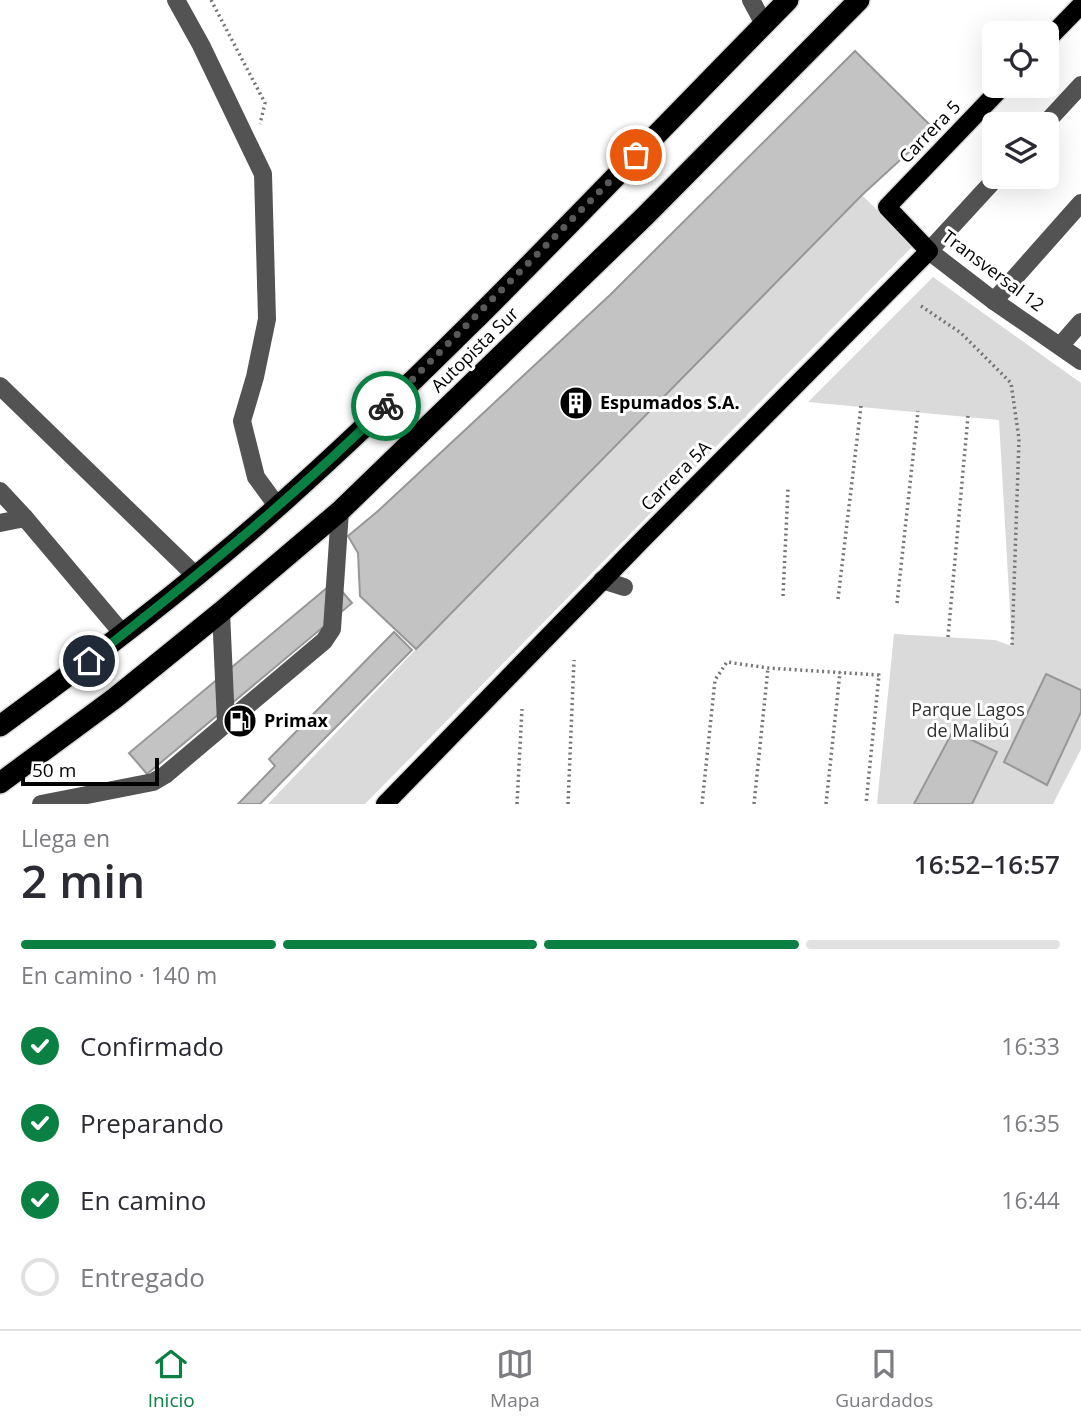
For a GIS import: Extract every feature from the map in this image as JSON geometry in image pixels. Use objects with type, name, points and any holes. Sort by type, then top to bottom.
[{"type":"highway","name":"Autopista Sur","points":[[0,726],[123,634],[278,506],[382,410],[564,230],[788,0]]},
{"type":"highway","name":"Autopista Sur","points":[[0,783],[115,698],[340,511],[654,207],[859,0]]},
{"type":"main road","points":[[1059,26],[1077,6]]},
{"type":"main road","name":"Carrera 5","points":[[887,207],[991,98]]},
{"type":"main road","name":"Transversal 12","points":[[887,207],[929,251]]},
{"type":"main road","name":"Carrera 5A","points":[[385,804],[602,580],[929,251]]},
{"type":"street","points":[[176,0],[201,45],[263,174],[267,319],[256,377],[242,421],[257,477],[278,506]]},
{"type":"street","points":[[751,0],[764,24]]},
{"type":"street","points":[[1056,112],[1081,85]]},
{"type":"street","name":"Carrera 5A","points":[[929,251],[986,189]]},
{"type":"street","points":[[994,301],[1081,203]]},
{"type":"street","name":"Transversal 12","points":[[929,251],[994,301],[1081,361]]},
{"type":"street","points":[[1060,346],[1081,322]]},
{"type":"street","points":[[0,386],[196,576]]},
{"type":"street","points":[[0,491],[123,634]]},
{"type":"street","points":[[41,804],[153,782],[324,641],[332,629],[340,511]]},
{"type":"street","points":[[0,523],[25,518]]},
{"type":"street","points":[[602,580],[624,587]]},
{"type":"street","points":[[221,612],[226,723]]},
{"type":"path","points":[[211,0],[265,103],[254,153]]},
{"type":"path","points":[[921,306],[961,333],[1011,383],[1018,439],[1012,646]]},
{"type":"path","points":[[838,599],[861,406]]},
{"type":"path","points":[[897,603],[918,411]]},
{"type":"path","points":[[948,637],[968,416]]},
{"type":"path","points":[[783,596],[788,489]]},
{"type":"path","points":[[568,804],[574,660]]},
{"type":"path","points":[[702,804],[715,680],[727,662],[768,668],[879,675],[866,804]]},
{"type":"path","points":[[754,804],[768,668]]},
{"type":"path","points":[[826,804],[839,672]]},
{"type":"path","points":[[517,804],[522,709]]},
{"type":"green space","points":[[862,195],[913,246],[365,804],[268,804],[416,649]]},
{"type":"green space","name":"Parque Lagos de Malibú","points":[[933,277],[1081,383],[1081,749],[1053,804],[877,804],[894,634],[995,640],[1012,646],[999,420],[808,402]]},
{"type":"building","name":"Espumados S.A.","points":[[855,51],[934,129],[862,195],[416,649],[360,596],[358,553],[348,536],[610,295]]},
{"type":"building","points":[[334,582],[352,603],[147,774],[129,753]]},
{"type":"building","points":[[394,632],[412,650],[260,804],[238,804],[275,766],[269,759]]},
{"type":"building","points":[[1046,674],[1081,690],[1081,712],[1047,785],[1004,762]]},
{"type":"building","points":[[953,731],[997,752],[972,804],[914,804]]},
{"type":"way so far","points":[[386,406],[636,155]]},
{"type":"place","name":"Espumados S.A.","points":[[576,403]]},
{"type":"place","name":"Primax","points":[[240,721]]},
{"type":"route","points":[[89,661],[263,520],[386,406]]}]
